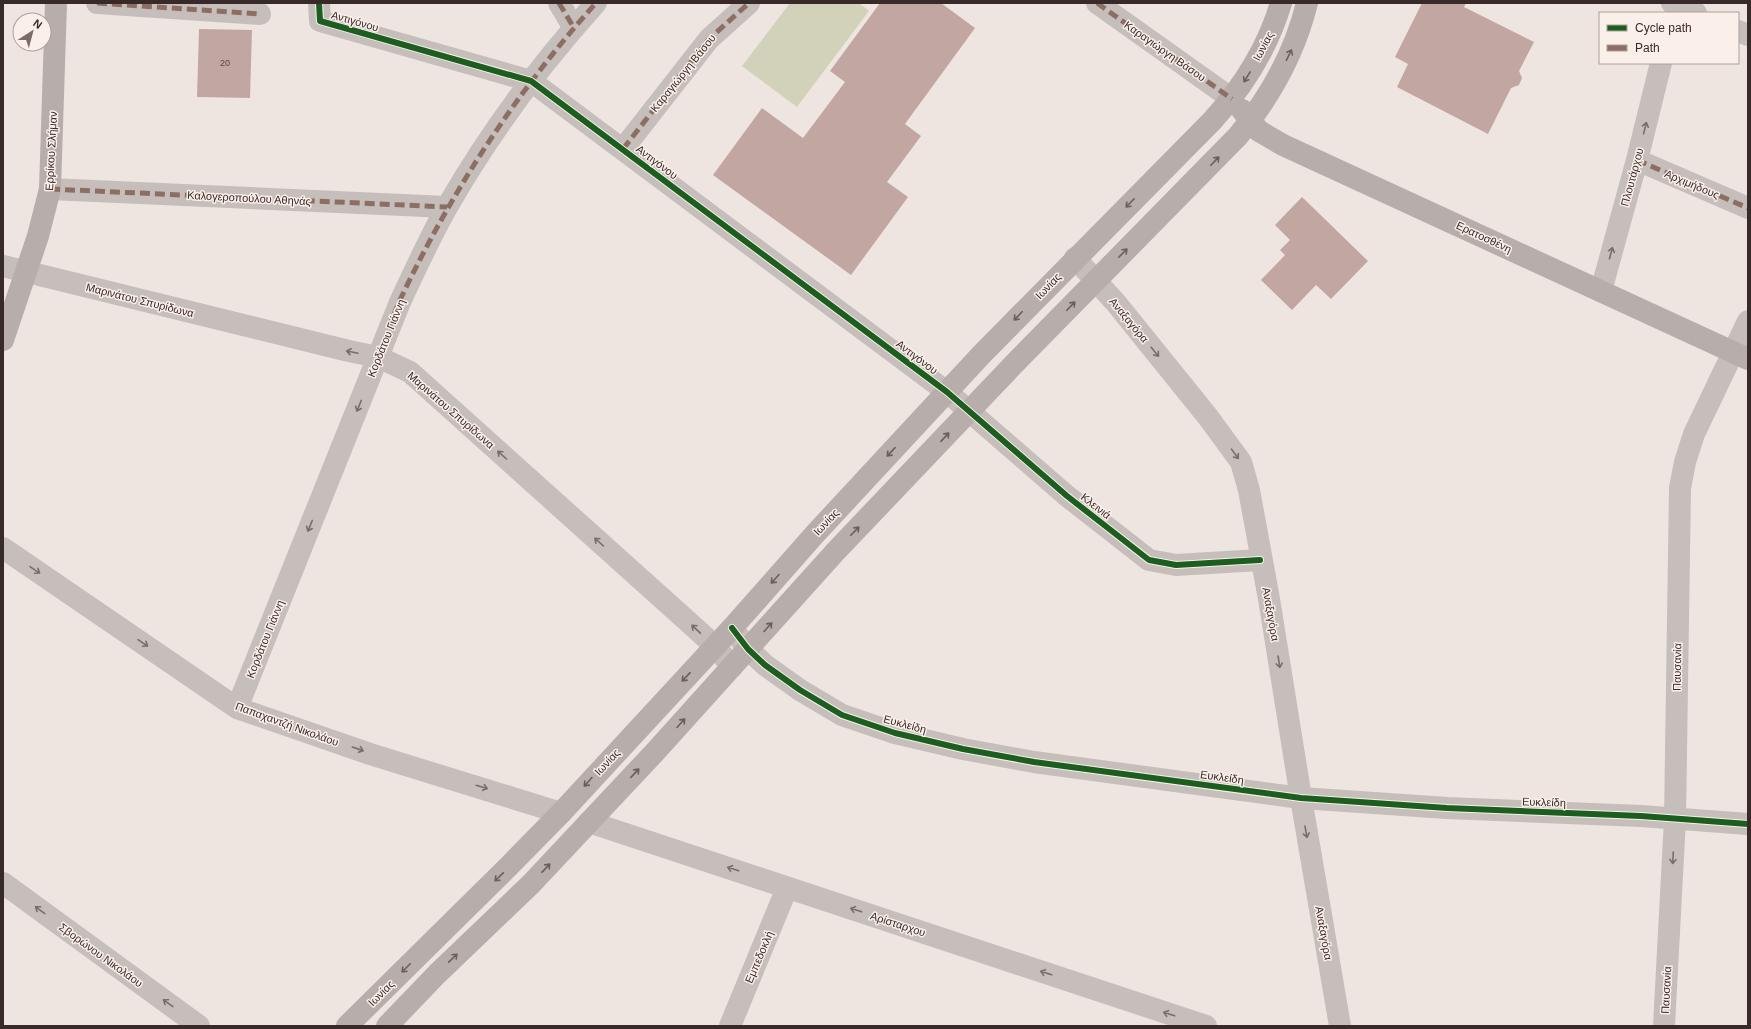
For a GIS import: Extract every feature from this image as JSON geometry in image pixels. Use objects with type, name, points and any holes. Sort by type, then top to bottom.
[{"type":"main road","name":"Ερρίκου Σλήμαν","points":[[3,340],[38,236],[50,189],[56,3]]},
{"type":"main road","name":"Ιωνίας","points":[[347,1026],[510,865],[561,812],[732,628],[815,534],[982,354],[1157,175],[1189,145],[1232,99],[1249,73],[1272,30],[1281,3]]},
{"type":"main road","points":[[387,1026],[437,974],[531,884],[732,667],[836,551],[1095,281],[1211,166],[1251,120],[1276,81],[1290,53],[1308,3]]},
{"type":"main road","name":"Ερατοσθένη","points":[[1232,99],[1251,120],[1259,132],[1284,145],[1741,356]]},
{"type":"main road","points":[[561,812],[590,822]]},
{"type":"street","points":[[97,3],[260,14]]},
{"type":"street","points":[[560,3],[574,28]]},
{"type":"street","name":"Κορδάτου Γιάννη","points":[[237,708],[400,302],[447,207],[482,150],[531,81],[596,3]]},
{"type":"street","name":"Καραγιώργη Βάσου","points":[[622,149],[709,39],[749,3]]},
{"type":"street","name":"Καραγιώργη Βάσου","points":[[1097,3],[1232,99]]},
{"type":"street","points":[[1674,6],[1693,12]]},
{"type":"street","name":"Αντιγόνου","points":[[319,12],[531,81],[947,392]]},
{"type":"street","name":"Πλουτάρχου","points":[[1601,291],[1637,160],[1661,64]]},
{"type":"street","name":"Αρχιμήδους","points":[[1637,160],[1748,208]]},
{"type":"street","name":"Καλογεροπούλου Αθηνάς","points":[[50,189],[447,207]]},
{"type":"street","name":"Αναξαγόρα","points":[[1075,258],[1120,309],[1199,406],[1241,462],[1249,490],[1260,560],[1269,599],[1340,1026]]},
{"type":"street","name":"Μαρινάτου Σπυρίδωνα","points":[[3,266],[378,357],[410,372],[715,646],[732,667]]},
{"type":"street","name":"Παυσανία","points":[[1664,1026],[1675,819],[1680,488],[1684,462],[1694,434],[1741,356],[1748,321]]},
{"type":"street","name":"Κλεινιά","points":[[947,392],[970,410],[1067,496],[1149,560],[1176,565],[1260,560]]},
{"type":"street","name":"Παπαχαντζή Νικολάου","points":[[3,548],[237,708],[370,754],[561,812]]},
{"type":"street","name":"Ευκλείδη","points":[[732,628],[748,649],[765,665],[800,690],[836,711],[895,733],[963,749],[1034,762],[1301,798],[1447,808],[1748,824]]},
{"type":"street","name":"Αρίσταρχου","points":[[590,822],[1206,1026]]},
{"type":"street","name":"Σβορώνου Νικολάου","points":[[3,883],[199,1026]]},
{"type":"street","name":"Εμπεδοκλή","points":[[730,1026],[787,888]]},
{"type":"green space","points":[[790,3],[859,3],[869,11],[797,107],[742,66]]},
{"type":"building","points":[[880,3],[941,3],[975,28],[905,124],[921,136],[887,182],[908,197],[851,275],[713,175],[762,108],[803,138],[845,82],[830,71]]},
{"type":"building","points":[[1422,3],[1466,3],[1464,7],[1534,42],[1519,71],[1522,78],[1519,85],[1511,88],[1488,134],[1397,87],[1408,64],[1395,57]]},
{"type":"building","points":[[199,29],[252,30],[250,98],[197,97]]},
{"type":"building","points":[[1302,197],[1368,261],[1331,299],[1316,285],[1292,310],[1261,280],[1285,255],[1280,250],[1290,240],[1275,225]]},
{"type":"marked path","points":[[97,3],[260,14]]},
{"type":"marked path","points":[[559,3],[574,28]]},
{"type":"marked path","points":[[378,357],[400,300],[463,182],[512,108],[539,72],[596,3]]},
{"type":"marked path","points":[[623,149],[709,39],[749,3]]},
{"type":"marked path","points":[[1097,3],[1232,99]]},
{"type":"marked path","points":[[1637,160],[1748,208]]},
{"type":"marked path","points":[[50,189],[447,207]]},
{"type":"cycle path","points":[[319,3],[320,21],[531,81],[947,392],[1067,496],[1149,560],[1176,565],[1260,560]]},
{"type":"cycle path","points":[[732,628],[748,649],[765,665],[800,690],[842,715],[895,733],[963,749],[1034,762],[1301,798],[1447,808],[1641,816],[1748,824]]}]
